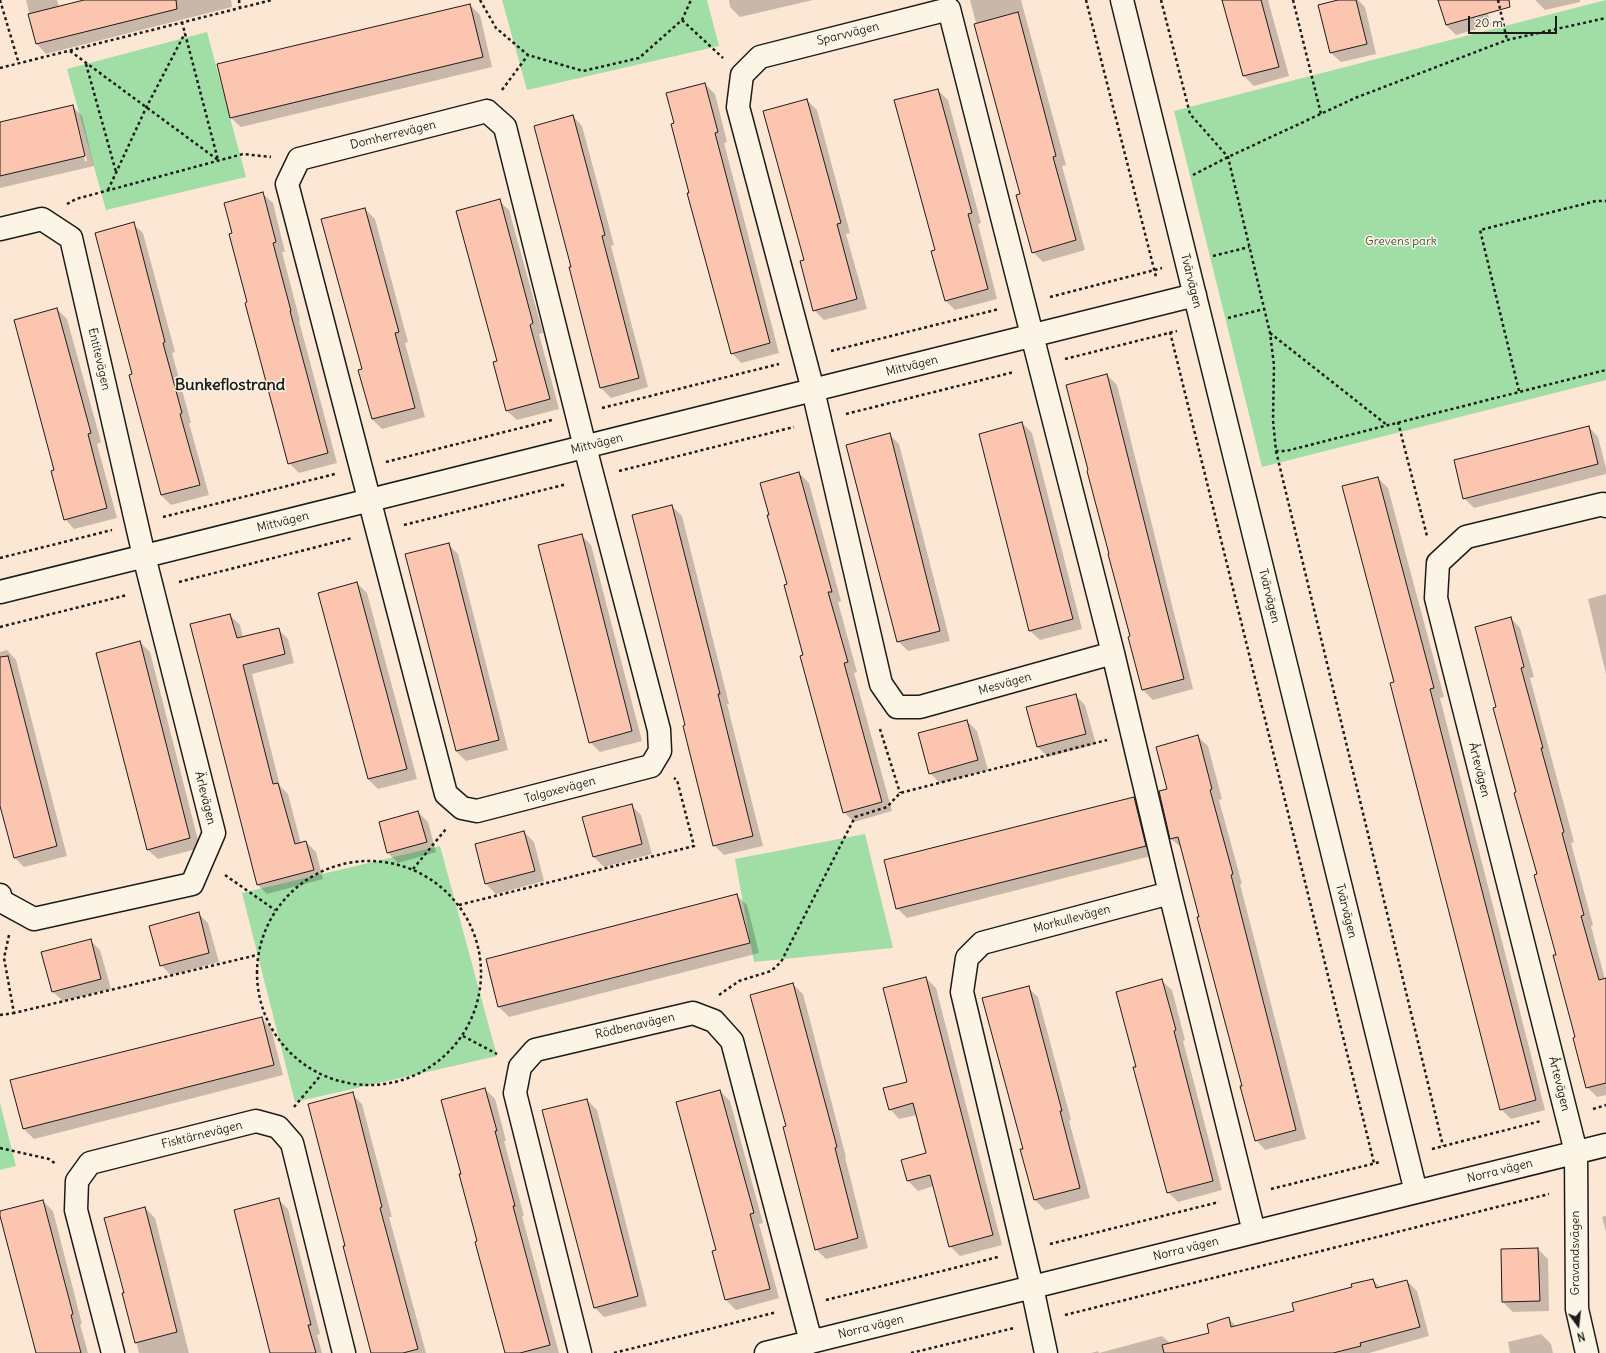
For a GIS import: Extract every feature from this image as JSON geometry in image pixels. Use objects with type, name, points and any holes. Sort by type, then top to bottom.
[{"type":"street","name":"Tvärvägen","points":[[1122,0],[1416,1192]]},
{"type":"street","name":"Sparvvägen","points":[[742,76],[760,57],[948,4],[1032,336]]},
{"type":"street","points":[[742,76],[738,107],[821,421],[881,684],[897,706]]},
{"type":"street","points":[[487,111],[505,127],[585,447],[659,730],[660,751],[651,766]]},
{"type":"street","name":"Domherrevägen","points":[[299,159],[487,111]]},
{"type":"street","points":[[299,159],[286,184],[446,794],[462,808]]},
{"type":"street","points":[[0,229],[42,219]]},
{"type":"street","name":"Entitevägen","points":[[42,219],[71,238],[144,556]]},
{"type":"street","name":"Mittvägen","points":[[0,592],[1194,295]]},
{"type":"street","points":[[1032,336],[1113,653],[1170,893],[1254,1232]]},
{"type":"street","points":[[1438,563],[1466,537],[1603,504],[1606,506]]},
{"type":"street","name":"Ärlevägen","points":[[8,902],[34,919],[192,884],[214,834],[144,556]]},
{"type":"street","name":"Årtevägen","points":[[1438,563],[1436,598],[1576,1152]]},
{"type":"street","name":"Mesvägen","points":[[897,706],[920,707],[1113,653]]},
{"type":"street","name":"Talgoxevägen","points":[[462,808],[477,811],[651,766]]},
{"type":"street","name":"Morkullevägen","points":[[1046,1353],[1024,1251],[962,992],[967,958],[982,943],[1170,893]]},
{"type":"street","points":[[693,1013],[714,1021],[732,1041],[811,1342]]},
{"type":"street","name":"Rödbenavägen","points":[[520,1067],[535,1050],[693,1013]]},
{"type":"street","points":[[520,1067],[515,1093],[580,1353]]},
{"type":"street","name":"Fisktärnevägen","points":[[76,1181],[90,1163],[256,1121],[278,1127]]},
{"type":"street","points":[[278,1127],[292,1143],[344,1353]]},
{"type":"street","name":"Norra vägen","points":[[766,1353],[1606,1145]]},
{"type":"street","name":"Gravandsvägen","points":[[1576,1152],[1576,1309],[1587,1353]]},
{"type":"street","points":[[76,1181],[76,1210],[113,1353]]},
{"type":"path","points":[[0,0],[19,64]]},
{"type":"path","points":[[239,0],[240,8]]},
{"type":"path","points":[[0,68],[272,0]]},
{"type":"path","points":[[480,0],[496,28],[528,55],[583,71],[639,58],[682,20],[692,0]]},
{"type":"path","points":[[1086,0],[1163,303],[1374,1163]]},
{"type":"path","points":[[1162,0],[1190,114],[1228,157],[1270,333],[1274,365],[1273,420],[1276,451],[1443,1146]]},
{"type":"path","points":[[1293,0],[1321,114]]},
{"type":"path","points":[[1498,0],[1507,40]]},
{"type":"path","points":[[1168,188],[1228,157],[1355,98],[1507,40],[1606,18]]},
{"type":"path","points":[[682,20],[742,76]]},
{"type":"path","points":[[182,22],[218,161]]},
{"type":"path","points":[[108,191],[146,108],[185,32]]},
{"type":"path","points":[[70,51],[218,161]]},
{"type":"path","points":[[487,111],[528,55]]},
{"type":"path","points":[[86,63],[116,173]]},
{"type":"path","points":[[42,219],[76,199],[243,154],[299,159]]},
{"type":"path","points":[[1519,391],[1480,230],[1596,201],[1606,202]]},
{"type":"path","points":[[0,558],[1249,247]]},
{"type":"path","points":[[0,627],[1264,309]]},
{"type":"path","points":[[1270,333],[1388,425]]},
{"type":"path","points":[[1276,451],[1286,451],[1606,370]]},
{"type":"path","points":[[1398,422],[1426,536],[1438,563]]},
{"type":"path","points":[[897,706],[880,728],[900,793]]},
{"type":"path","points":[[693,1013],[739,981],[771,971],[781,962],[856,818],[887,807],[900,793],[1133,734]]},
{"type":"path","points":[[459,905],[694,846],[677,780],[651,766]]},
{"type":"path","points":[[413,869],[462,808]]},
{"type":"path","points":[[203,859],[275,910]]},
{"type":"path","points":[[363,860],[413,869],[439,884],[459,905],[479,947],[480,992],[463,1036],[435,1064],[399,1082],[359,1085],[321,1075],[291,1054],[269,1026],[257,991],[257,955],[264,931],[275,910],[313,875],[363,860]]},
{"type":"path","points":[[8,902],[4,958],[14,1013]]},
{"type":"path","points":[[0,1015],[14,1013],[257,955]]},
{"type":"path","points":[[463,1036],[520,1067]]},
{"type":"path","points":[[278,1127],[321,1075]]},
{"type":"path","points":[[614,1353],[1606,1105]]},
{"type":"path","points":[[0,1148],[49,1158],[76,1181]]},
{"type":"path","points":[[912,1353],[1576,1188]]},
{"type":"green space","points":[[502,0],[707,0],[719,46],[527,90]]},
{"type":"green space","name":"Grevens park","points":[[1606,0],[1606,380],[1262,467],[1174,111]]},
{"type":"green space","points":[[207,32],[246,177],[106,210],[67,69]]},
{"type":"green space","points":[[865,834],[893,948],[754,962],[735,859]]},
{"type":"green space","points":[[440,846],[497,1056],[295,1102],[242,893]]},
{"type":"green space","points":[[0,1103],[16,1166],[0,1170]]},
{"type":"building","points":[[84,0],[176,0],[177,9],[36,44],[28,14]]},
{"type":"building","points":[[1222,0],[1261,0],[1279,67],[1243,76]]},
{"type":"building","points":[[1338,0],[1356,0],[1367,44],[1330,53],[1318,5]]},
{"type":"building","points":[[1438,0],[1509,0],[1510,7],[1446,25]]},
{"type":"building","points":[[470,4],[483,57],[230,118],[217,64]]},
{"type":"building","points":[[1018,12],[1056,156],[1053,157],[1076,240],[1032,253],[1016,195],[1020,194],[974,24]]},
{"type":"building","points":[[705,83],[718,132],[715,133],[770,343],[731,354],[687,193],[689,193],[671,124],[674,123],[666,93]]},
{"type":"building","points":[[938,89],[972,213],[968,214],[988,289],[945,301],[931,251],[935,250],[894,100]]},
{"type":"building","points":[[807,99],[841,223],[837,224],[857,299],[813,311],[800,261],[804,260],[763,111]]},
{"type":"building","points":[[73,105],[85,156],[0,176],[0,122]]},
{"type":"building","points":[[573,115],[605,235],[602,236],[639,378],[600,388],[569,267],[571,267],[534,126]]},
{"type":"building","points":[[263,192],[276,242],[273,243],[328,453],[288,464],[245,303],[247,302],[229,234],[232,233],[224,203]]},
{"type":"building","points":[[500,199],[533,323],[530,325],[550,399],[506,411],[493,362],[497,361],[456,211]]},
{"type":"building","points":[[365,208],[399,332],[395,333],[415,408],[372,419],[358,370],[362,369],[321,219]]},
{"type":"building","points":[[134,222],[165,342],[163,343],[182,413],[180,414],[200,485],[161,495],[129,375],[132,374],[95,233]]},
{"type":"building","points":[[57,308],[91,433],[88,434],[107,508],[64,520],[51,471],[54,470],[14,320]]},
{"type":"building","points":[[1107,374],[1184,679],[1142,690],[1128,637],[1130,636],[1066,385]]},
{"type":"building","points":[[1022,422],[1073,619],[1029,631],[979,434]]},
{"type":"building","points":[[1589,426],[1598,464],[1463,499],[1454,460]]},
{"type":"building","points":[[890,433],[940,631],[897,642],[846,445]]},
{"type":"building","points":[[799,472],[832,592],[828,592],[848,662],[844,663],[882,802],[843,813],[800,656],[803,655],[784,585],[787,584],[767,515],[769,515],[760,483]]},
{"type":"building","points":[[1378,477],[1434,688],[1430,689],[1536,1100],[1500,1110],[1390,683],[1394,682],[1342,486]]},
{"type":"building","points":[[672,505],[720,694],[718,694],[753,836],[713,846],[683,726],[685,725],[632,515]]},
{"type":"building","points":[[582,534],[632,731],[589,743],[538,545]]},
{"type":"building","points":[[449,543],[499,740],[456,751],[405,554]]},
{"type":"building","points":[[357,582],[407,769],[368,779],[318,593]]},
{"type":"building","points":[[230,614],[237,638],[279,628],[285,654],[243,665],[273,784],[278,783],[295,844],[306,841],[314,870],[257,885],[190,624]]},
{"type":"building","points":[[1511,617],[1524,667],[1521,668],[1543,748],[1541,748],[1564,832],[1562,833],[1584,915],[1581,916],[1599,980],[1606,978],[1606,1083],[1586,1088],[1573,1038],[1575,1037],[1553,955],[1556,955],[1534,875],[1537,874],[1514,793],[1516,792],[1493,708],[1496,707],[1475,627]]},
{"type":"building","points":[[140,641],[190,838],[147,850],[96,653]]},
{"type":"building","points":[[8,656],[57,846],[14,858],[0,806],[0,657]]},
{"type":"building","points":[[1076,694],[1086,734],[1037,747],[1026,707]]},
{"type":"building","points":[[967,720],[978,760],[929,774],[918,733]]},
{"type":"building","points":[[1198,735],[1212,789],[1210,790],[1233,874],[1231,875],[1296,1130],[1255,1141],[1240,1086],[1242,1086],[1197,917],[1199,917],[1178,837],[1170,839],[1159,791],[1167,789],[1156,747]]},
{"type":"building","points":[[1134,797],[1146,846],[896,909],[884,860]]},
{"type":"building","points":[[632,804],[642,844],[593,857],[582,817]]},
{"type":"building","points":[[418,811],[427,842],[387,853],[379,822]]},
{"type":"building","points":[[524,831],[535,871],[485,884],[475,844]]},
{"type":"building","points":[[737,894],[750,943],[498,1007],[486,959]]},
{"type":"building","points":[[199,912],[209,953],[160,966],[149,926]]},
{"type":"building","points":[[91,939],[101,979],[52,992],[41,952]]},
{"type":"building","points":[[926,977],[993,1235],[949,1247],[930,1175],[907,1181],[901,1160],[926,1153],[913,1103],[889,1110],[883,1088],[907,1082],[883,988]]},
{"type":"building","points":[[1162,979],[1213,1181],[1167,1193],[1133,1067],[1136,1067],[1116,992]]},
{"type":"building","points":[[793,983],[837,1147],[835,1148],[858,1238],[815,1250],[783,1127],[786,1126],[750,995]]},
{"type":"building","points":[[1029,986],[1062,1111],[1060,1111],[1080,1188],[1034,1200],[1020,1149],[1023,1149],[982,998]]},
{"type":"building","points":[[262,1017],[274,1065],[23,1129],[10,1080]]},
{"type":"building","points":[[485,1088],[515,1206],[513,1206],[550,1345],[520,1353],[505,1353],[475,1242],[477,1241],[459,1174],[461,1174],[441,1100]]},
{"type":"building","points":[[720,1090],[754,1213],[750,1214],[770,1289],[725,1300],[712,1251],[716,1250],[676,1102]]},
{"type":"building","points":[[353,1092],[382,1207],[380,1208],[418,1349],[403,1353],[371,1353],[308,1104]]},
{"type":"building","points":[[587,1099],[638,1296],[594,1308],[542,1110]]},
{"type":"building","points":[[279,1198],[311,1325],[308,1325],[316,1353],[270,1353],[234,1210]]},
{"type":"building","points":[[43,1200],[73,1314],[71,1315],[81,1353],[36,1353],[0,1216],[0,1211]]},
{"type":"building","points":[[145,1207],[177,1332],[135,1343],[122,1293],[124,1293],[104,1218]]},
{"type":"building","points":[[1538,1248],[1540,1301],[1502,1302],[1501,1249]]},
{"type":"building","points":[[1373,1279],[1376,1288],[1407,1280],[1420,1327],[1360,1343],[1361,1346],[1333,1353],[1164,1353],[1162,1345],[1209,1333],[1207,1324],[1229,1317],[1231,1327],[1294,1311],[1292,1303],[1352,1287],[1351,1284]]},
{"type":"district","name":"Bunkeflostrand","points":[[230,385]]}]
